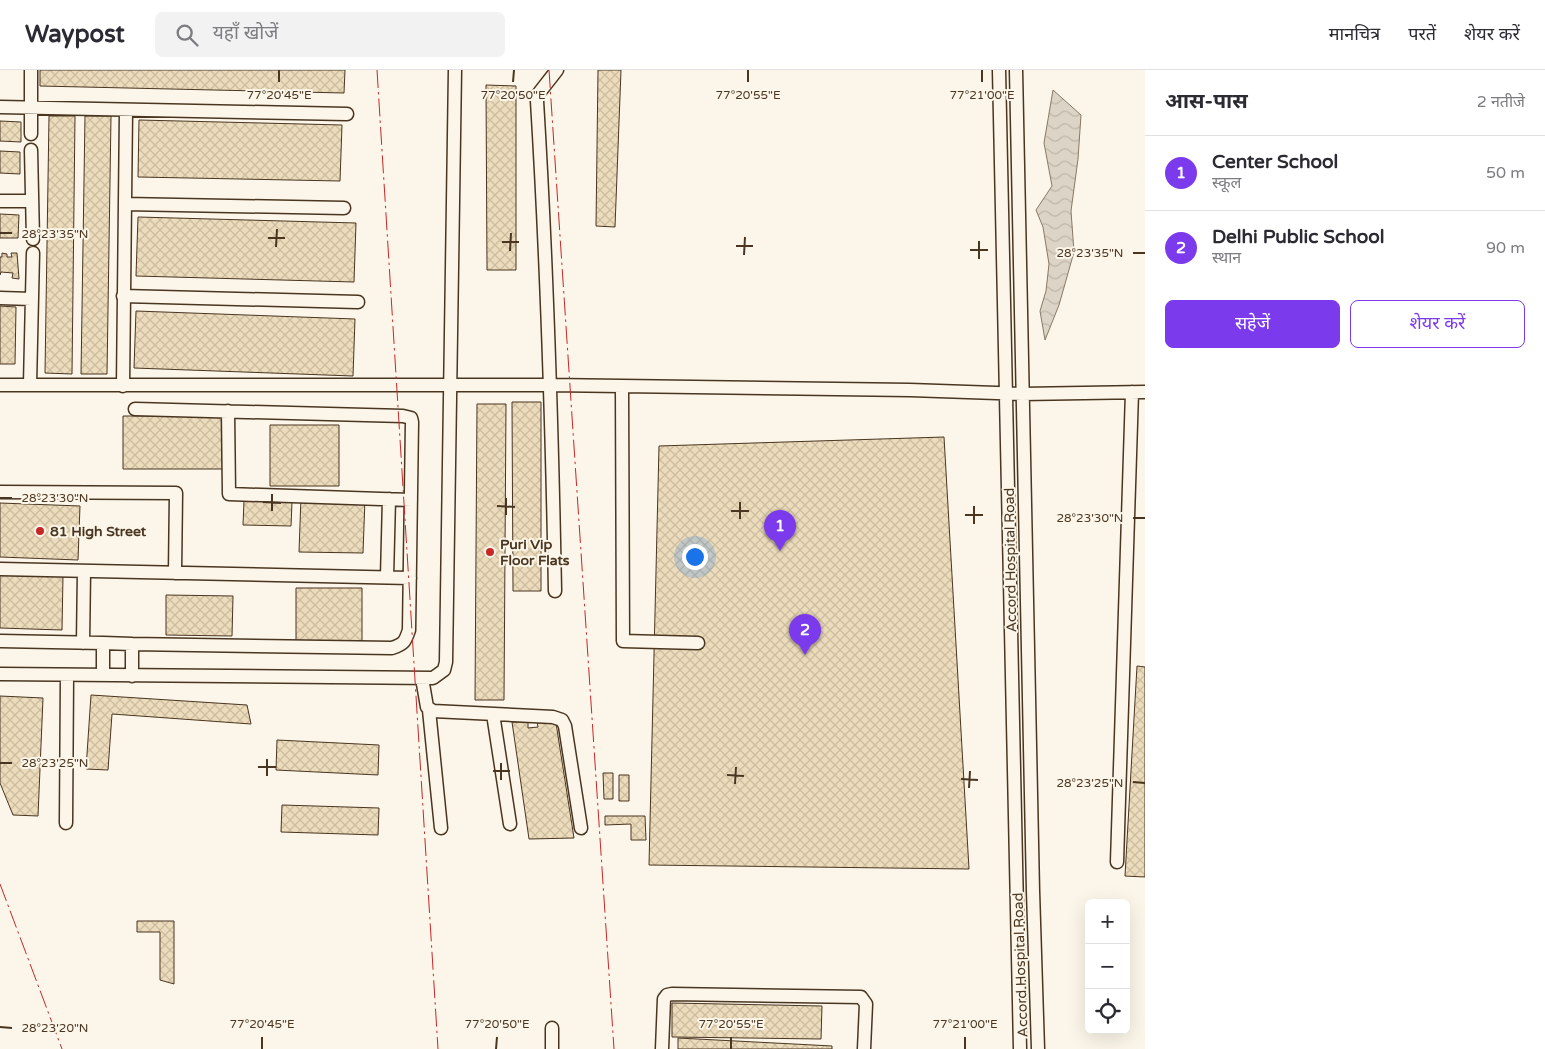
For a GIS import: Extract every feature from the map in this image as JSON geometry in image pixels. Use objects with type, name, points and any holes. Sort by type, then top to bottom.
[{"type":"street","points":[[31,70],[31,134]]},
{"type":"street","points":[[0,674],[433,678],[444,670],[446,662],[455,70]]},
{"type":"street","points":[[555,591],[551,386],[545,229],[537,100],[539,93],[557,70]]},
{"type":"street","points":[[999,70],[1020,1049]]},
{"type":"street","name":"Accord Hospital Road","points":[[1016,70],[1038,1049]]},
{"type":"street","points":[[0,108],[347,114]]},
{"type":"street","points":[[122,386],[126,110]]},
{"type":"street","points":[[31,150],[33,239]]},
{"type":"street","points":[[0,201],[32,201]]},
{"type":"street","points":[[124,204],[344,208]]},
{"type":"street","points":[[30,385],[33,253]]},
{"type":"street","points":[[123,296],[358,302]]},
{"type":"street","points":[[0,298],[32,299]]},
{"type":"street","points":[[0,385],[450,385],[910,390],[1022,394],[1145,392]]},
{"type":"street","points":[[622,387],[623,641],[698,643]]},
{"type":"street","points":[[1117,862],[1132,392]]},
{"type":"street","points":[[0,641],[392,648],[402,644],[406,638],[409,630],[412,418],[408,416],[135,409]]},
{"type":"street","points":[[228,411],[229,494],[411,500]]},
{"type":"street","points":[[0,492],[176,493],[175,573]]},
{"type":"street","points":[[388,578],[389,499]]},
{"type":"street","points":[[0,569],[410,578]]},
{"type":"street","points":[[83,643],[84,571]]},
{"type":"street","points":[[103,644],[103,675]]},
{"type":"street","points":[[132,644],[132,676]]},
{"type":"street","points":[[66,823],[67,676]]},
{"type":"street","points":[[422,678],[429,710],[441,828]]},
{"type":"street","points":[[429,710],[554,717],[562,720],[565,726],[581,828]]},
{"type":"street","points":[[494,714],[510,824]]},
{"type":"street","points":[[662,1049],[664,998],[672,994],[861,997],[866,1004],[864,1049]]},
{"type":"street","points":[[552,1028],[552,1049]]},
{"type":"water","points":[[1053,90],[1081,115],[1078,159],[1071,211],[1074,252],[1059,305],[1045,340],[1040,311],[1046,291],[1049,264],[1043,227],[1036,210],[1052,186],[1044,143]]},
{"type":"building","points":[[40,70],[345,70],[344,93],[40,86]]},
{"type":"building","points":[[598,70],[621,70],[615,227],[596,226]]},
{"type":"building","points":[[486,85],[516,86],[516,270],[487,270]]},
{"type":"building","points":[[49,116],[75,116],[72,374],[45,373]]},
{"type":"building","points":[[85,116],[111,116],[107,374],[81,374]]},
{"type":"building","points":[[139,120],[342,125],[340,181],[138,177]]},
{"type":"building","points":[[0,121],[21,122],[21,142],[0,141]]},
{"type":"building","points":[[0,151],[20,152],[20,174],[0,173]]},
{"type":"building","points":[[0,214],[19,215],[18,238],[0,238]]},
{"type":"building","points":[[138,217],[356,223],[354,282],[136,276]]},
{"type":"building","points":[[2,253],[7,254],[7,257],[12,257],[11,253],[17,253],[19,279],[12,278],[13,273],[1,272],[0,275],[0,257],[2,257]]},
{"type":"building","points":[[0,306],[16,307],[15,364],[0,364]]},
{"type":"building","points":[[136,311],[355,319],[353,376],[134,368]]},
{"type":"building","points":[[512,402],[541,402],[541,591],[513,591]]},
{"type":"building","name":"Puri Vip Floor Flats","points":[[477,404],[506,404],[504,700],[475,700]]},
{"type":"building","points":[[123,416],[223,416],[223,469],[123,469]]},
{"type":"building","points":[[270,425],[339,425],[339,486],[270,486]]},
{"type":"building","points":[[944,437],[969,869],[649,865],[659,446]]},
{"type":"building","points":[[301,497],[365,499],[363,553],[299,552]]},
{"type":"building","points":[[244,501],[292,502],[291,526],[243,525]]},
{"type":"building","name":"81 High Street","points":[[0,503],[80,506],[78,560],[0,557]]},
{"type":"building","points":[[0,573],[63,575],[62,630],[0,628]]},
{"type":"building","points":[[296,588],[362,588],[362,641],[296,641]]},
{"type":"building","points":[[166,595],[233,596],[232,636],[166,635]]},
{"type":"building","points":[[1137,666],[1145,667],[1145,877],[1125,876]]},
{"type":"building","points":[[91,695],[247,705],[251,724],[112,714],[108,770],[86,769]]},
{"type":"building","points":[[0,696],[43,698],[38,816],[13,815],[0,783]]},
{"type":"building","points":[[512,722],[528,722],[528,728],[538,727],[537,722],[556,723],[574,838],[529,839]]},
{"type":"building","points":[[277,740],[379,745],[378,775],[276,770]]},
{"type":"building","points":[[603,773],[613,773],[613,799],[604,799]]},
{"type":"building","points":[[619,775],[629,775],[629,801],[619,801]]},
{"type":"building","points":[[282,805],[379,808],[378,835],[281,832]]},
{"type":"building","points":[[605,816],[645,816],[646,840],[631,840],[631,824],[605,825]]},
{"type":"building","points":[[137,921],[174,921],[174,984],[160,980],[160,932],[137,932]]},
{"type":"building","points":[[672,1003],[822,1006],[821,1039],[672,1037]]},
{"type":"building","points":[[678,1038],[832,1046],[832,1049],[678,1049]]},
{"type":"power","points":[[377,70],[438,1049]]},
{"type":"power","points":[[549,70],[614,1049]]},
{"type":"power","points":[[0,884],[62,1049]]},
{"type":"place","name":"81 High Street","points":[[40,531]]},
{"type":"place","name":"Center School","points":[[780,551]]},
{"type":"place","name":"Puri Vip Floor Flats","points":[[490,552]]},
{"type":"place","name":"Delhi Public School","points":[[805,655]]}]
